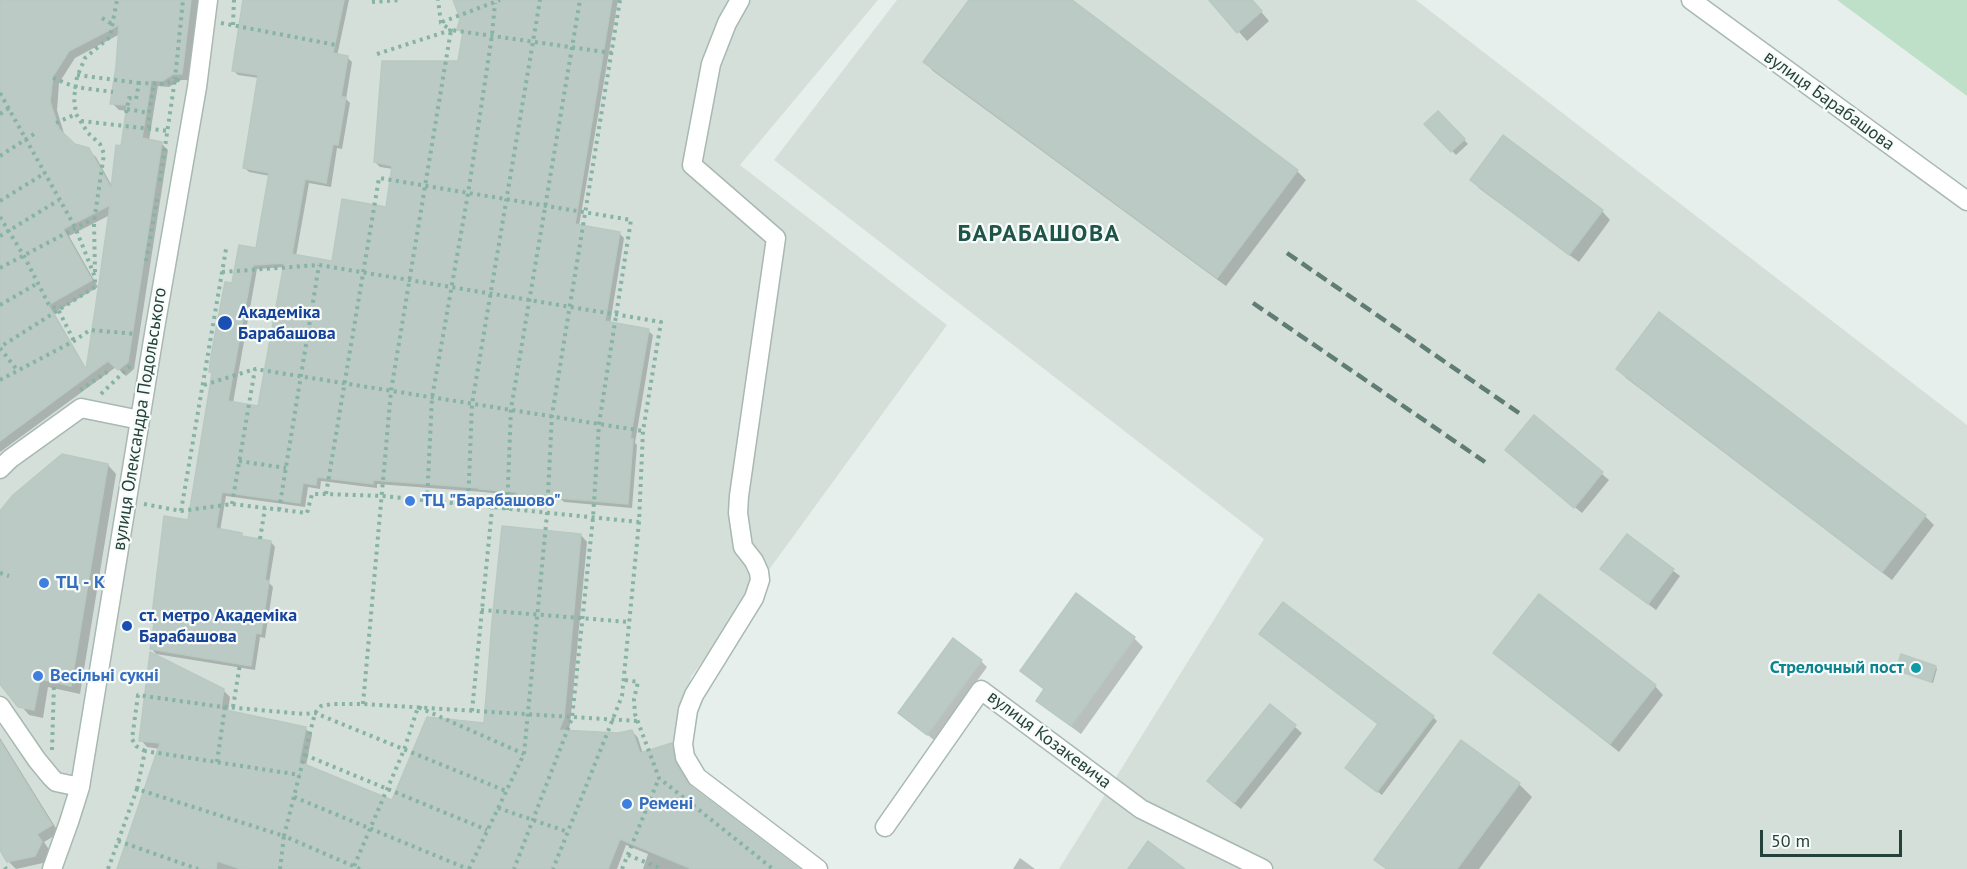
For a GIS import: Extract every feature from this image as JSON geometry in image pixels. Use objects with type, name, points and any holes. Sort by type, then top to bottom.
[{"type":"street","name":"вулиця Олександра Подольського","points":[[52,869],[80,787],[189,135],[208,0]]},
{"type":"street","points":[[740,0],[727,23],[711,64],[692,165],[776,238],[738,513],[743,547],[754,561],[760,580],[754,598],[694,695],[688,710],[683,744],[685,757],[696,777],[818,869]]},
{"type":"street","name":"вулиця Барабашова","points":[[1691,0],[1967,201]]},
{"type":"street","points":[[0,469],[10,459],[81,408],[140,420]]},
{"type":"street","name":"вулиця Козакевича","points":[[885,826],[981,690],[1141,808],[1263,869]]},
{"type":"street","points":[[0,706],[51,777],[56,782],[80,787]]},
{"type":"path","points":[[17,369],[0,348],[94,287],[94,218],[104,154],[100,144],[88,133],[76,114],[74,98],[77,75],[85,58],[110,37],[117,0]]},
{"type":"path","points":[[146,265],[175,79],[183,0]]},
{"type":"path","points":[[233,25],[234,0]]},
{"type":"path","points":[[372,2],[400,0]]},
{"type":"path","points":[[438,0],[441,23],[451,30]]},
{"type":"path","points":[[441,23],[500,0]]},
{"type":"path","points":[[468,506],[472,404],[540,0]]},
{"type":"path","points":[[507,510],[511,409],[580,0]]},
{"type":"path","points":[[294,797],[468,869],[524,754],[547,514],[552,415],[620,0]]},
{"type":"path","points":[[427,501],[432,398],[468,194],[495,3]]},
{"type":"path","points":[[102,18],[112,24]]},
{"type":"path","points":[[206,20],[336,45]]},
{"type":"path","points":[[363,704],[391,391],[451,30]]},
{"type":"path","points":[[377,54],[451,30],[612,53]]},
{"type":"path","points":[[77,75],[154,84],[166,84],[175,79]]},
{"type":"path","points":[[52,78],[75,87],[113,92]]},
{"type":"path","points":[[139,83],[136,99],[129,98],[127,111],[149,112]]},
{"type":"path","points":[[149,128],[149,112],[154,84]]},
{"type":"path","points":[[0,93],[75,227],[95,277]]},
{"type":"path","points":[[0,114],[9,108]]},
{"type":"path","points":[[56,123],[76,114]]},
{"type":"path","points":[[80,121],[166,130],[189,135]]},
{"type":"path","points":[[0,156],[34,134]]},
{"type":"path","points":[[0,201],[45,173]]},
{"type":"path","points":[[326,494],[380,178],[631,220],[599,424],[593,518],[572,718],[514,869]]},
{"type":"path","points":[[0,236],[59,200]]},
{"type":"path","points":[[0,217],[24,256],[49,305],[58,309],[74,341]]},
{"type":"path","points":[[0,268],[94,218]]},
{"type":"path","points":[[181,511],[226,249]]},
{"type":"path","points":[[279,510],[319,265]]},
{"type":"path","points":[[222,272],[319,265],[661,322],[643,430],[639,522],[625,680],[619,707],[611,720],[553,869]]},
{"type":"path","points":[[0,305],[38,283]]},
{"type":"path","points":[[0,380],[17,369],[74,341],[90,330],[136,334],[134,345]]},
{"type":"path","points":[[81,408],[110,386],[129,367],[132,356]]},
{"type":"path","points":[[204,385],[255,369],[643,430]]},
{"type":"path","points":[[232,504],[255,369]]},
{"type":"path","points":[[239,461],[286,468]]},
{"type":"path","points":[[126,501],[181,511],[232,504],[307,513],[312,494],[383,496],[492,509],[639,522]]},
{"type":"path","points":[[260,539],[266,508]]},
{"type":"path","points":[[471,711],[492,509]]},
{"type":"path","points":[[0,573],[9,576]]},
{"type":"path","points":[[481,610],[629,622]]},
{"type":"path","points":[[233,707],[240,664]]},
{"type":"path","points":[[625,680],[638,682],[634,699],[637,721],[659,778],[773,869]]},
{"type":"path","points":[[51,777],[54,683]]},
{"type":"path","points":[[300,775],[145,751],[136,746],[132,739],[138,695],[225,707],[315,713],[506,791]]},
{"type":"path","points":[[280,869],[284,837],[315,713],[321,706],[363,704],[418,706],[637,721]]},
{"type":"path","points":[[354,866],[404,750],[418,706]]},
{"type":"path","points":[[418,706],[524,754]]},
{"type":"path","points":[[217,762],[225,707]]},
{"type":"path","points":[[108,869],[137,789],[145,751]]},
{"type":"path","points":[[305,755],[487,830]]},
{"type":"path","points":[[622,869],[659,778]]},
{"type":"path","points":[[137,789],[284,837],[360,869]]},
{"type":"path","points":[[498,808],[568,832]]},
{"type":"path","points":[[118,841],[198,869]]},
{"type":"path","points":[[628,855],[662,869]]},
{"type":"shaded area","name":"ТЦ \"Барабашово\"","points":[[0,0],[878,0],[740,165],[947,325],[691,677],[684,701],[689,762],[823,869],[0,869]]},
{"type":"shaded area","points":[[897,0],[1416,0],[1967,425],[1967,869],[1059,869],[1264,539],[774,160]]},
{"type":"green space","points":[[1837,0],[1967,0],[1967,96]]},
{"type":"building","points":[[0,0],[191,0],[182,74],[173,74],[162,81],[151,80],[142,138],[162,142],[128,362],[118,370],[108,361],[0,441]],"holes":[[[119,25],[110,104],[127,105],[121,146],[116,145],[111,188],[89,148],[75,144],[59,129],[50,102],[53,76],[69,51]],[[110,205],[98,290],[86,370],[48,305],[92,280],[63,229]]]},
{"type":"building","points":[[243,0],[344,0],[333,53],[348,56],[341,97],[346,97],[338,145],[333,144],[326,183],[305,179],[292,254],[332,261],[342,199],[386,207],[392,166],[374,162],[382,61],[458,61],[463,31],[457,30],[460,18],[453,0],[612,0],[575,224],[620,232],[605,321],[649,329],[630,439],[633,439],[628,504],[517,494],[517,492],[479,488],[373,480],[373,484],[317,477],[316,485],[303,483],[300,503],[222,492],[216,528],[242,533],[242,536],[271,541],[265,580],[269,581],[261,634],[256,633],[251,666],[150,649],[164,516],[188,520],[212,373],[209,372],[211,356],[225,282],[232,283],[239,245],[256,248],[269,173],[243,168],[258,75],[232,71]],"holes":[[[284,263],[258,406],[228,401],[253,265]]]},
{"type":"building","points":[[969,0],[1072,0],[1298,170],[1217,278],[923,62]]},
{"type":"building","points":[[1209,0],[1252,0],[1262,11],[1237,33]]},
{"type":"building","points":[[1438,111],[1465,139],[1451,152],[1424,124]]},
{"type":"building","points":[[1503,135],[1603,210],[1569,255],[1470,180]]},
{"type":"building","points":[[1659,312],[1926,515],[1882,572],[1616,369]]},
{"type":"building","points":[[1534,415],[1603,472],[1574,508],[1505,450]]},
{"type":"building","name":"ТЦ - К","points":[[62,454],[108,464],[71,686],[40,679],[34,710],[18,707],[0,684],[0,511],[13,495]]},
{"type":"building","points":[[502,526],[581,534],[564,718],[559,730],[618,733],[632,730],[640,753],[672,743],[675,762],[690,786],[799,869],[692,869],[620,839],[608,869],[241,869],[217,861],[216,869],[117,869],[160,743],[139,741],[150,652],[224,689],[221,709],[306,727],[299,762],[392,800],[427,717],[484,723]]},
{"type":"building","points":[[1627,534],[1674,569],[1648,604],[1600,569]]},
{"type":"building","points":[[1076,593],[1135,637],[1071,726],[1036,701],[1044,689],[1020,671]]},
{"type":"building","points":[[1539,594],[1656,685],[1610,744],[1493,653]]},
{"type":"building","points":[[1283,602],[1434,716],[1377,792],[1345,768],[1378,724],[1259,634]]},
{"type":"building","points":[[953,638],[982,660],[927,735],[898,713]]},
{"type":"building","name":"Стрелочный пост","points":[[1901,654],[1936,666],[1931,682],[1896,670]]},
{"type":"building","points":[[1270,704],[1296,725],[1234,803],[1207,781]]},
{"type":"building","points":[[1461,740],[1520,783],[1457,869],[1387,869],[1374,860]]},
{"type":"building","points":[[0,741],[52,825],[37,834],[42,842],[35,856],[7,862],[0,850]]},
{"type":"building","points":[[1148,841],[1185,869],[1128,869]]},
{"type":"railway","points":[[1287,253],[1519,413]]},
{"type":"railway","points":[[1253,303],[1485,462]]},
{"type":"place","name":"Академіка Барабашова","points":[[225,323]]},
{"type":"place","name":"ТЦ \"Барабашово\"","points":[[410,501]]},
{"type":"place","name":"ТЦ - К","points":[[44,583]]},
{"type":"place","name":"ст. метро Академіка Барабашова","points":[[127,626]]},
{"type":"place","name":"Стрелочный пост","points":[[1916,668]]},
{"type":"place","name":"Весільні сукні","points":[[38,676]]},
{"type":"place","name":"Ремені","points":[[627,804]]},
{"type":"district","name":"БАРАБАШОВА","points":[[1039,234]]}]
